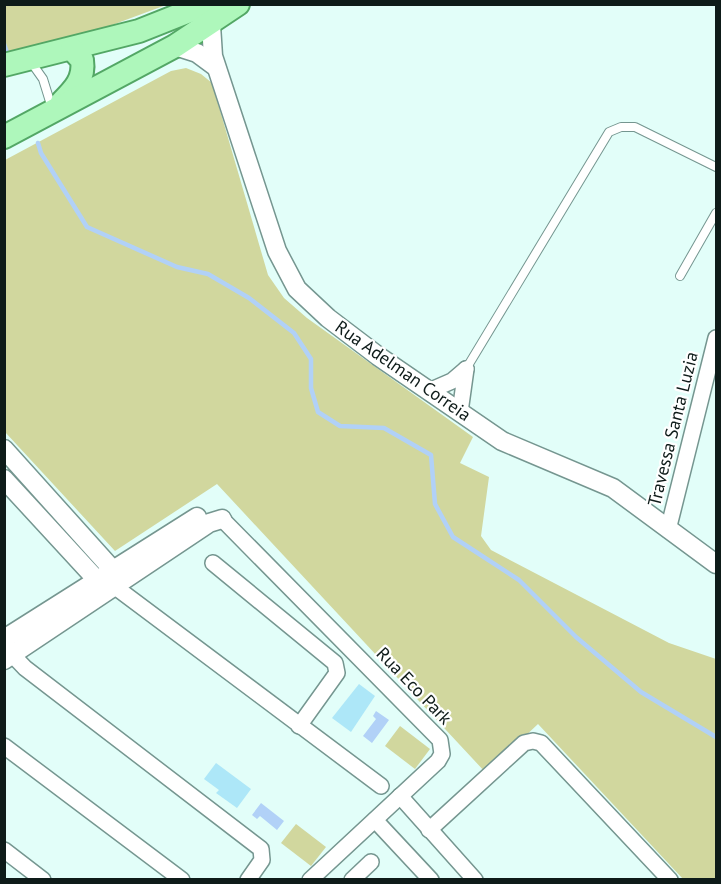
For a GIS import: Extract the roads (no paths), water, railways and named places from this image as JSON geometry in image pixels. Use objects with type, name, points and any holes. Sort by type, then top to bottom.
[{"type":"main road","points":[[4,65],[209,15],[238,4]]},
{"type":"main road","points":[[4,137],[175,46],[209,15]]},
{"type":"main road","points":[[53,112],[77,86],[81,77],[82,60],[72,49]]},
{"type":"street","points":[[139,31],[175,4]]},
{"type":"street","name":"Rua Adelman Correia","points":[[209,15],[211,47],[216,67],[277,251],[297,290],[328,318],[502,441],[613,488],[717,564]]},
{"type":"street","points":[[175,46],[197,53],[216,67]]},
{"type":"street","name":"Travessa Santa Luzia","points":[[668,530],[717,338]]},
{"type":"street","points":[[429,391],[452,381],[466,369]]},
{"type":"street","points":[[460,412],[466,369]]},
{"type":"street","points":[[4,449],[107,578]]},
{"type":"street","points":[[4,479],[107,578],[381,786]]},
{"type":"street","points":[[222,519],[215,513],[204,512],[6,650],[261,849],[262,860],[248,879]]},
{"type":"street","name":"Rua Eco Park","points":[[222,519],[440,741],[442,754],[438,760],[310,879]]},
{"type":"street","points":[[213,563],[335,663],[337,673],[299,726]]},
{"type":"street","points":[[429,830],[524,743],[532,741],[541,743],[670,879]]},
{"type":"street","points":[[4,746],[182,879]]},
{"type":"street","points":[[400,796],[475,879]]},
{"type":"street","points":[[375,820],[431,879]]},
{"type":"street","points":[[4,850],[43,879]]},
{"type":"street","points":[[352,879],[371,862]]},
{"type":"lane","points":[[28,59],[43,79],[53,112]]},
{"type":"lane","points":[[466,369],[609,132],[621,127],[635,127],[717,166]]},
{"type":"lane","points":[[680,276],[717,213]]},
{"type":"water","points":[[376,711],[389,720],[372,743],[363,736],[376,719],[373,716]]},
{"type":"water","points":[[261,803],[284,821],[277,830],[260,816],[257,819],[252,815]]},
{"type":"waterway","points":[[4,44],[8,55]]},
{"type":"waterway","points":[[38,143],[41,153],[87,227],[177,267],[208,274],[249,298],[294,333],[311,359],[311,388],[318,412],[340,426],[384,428],[431,455],[435,504],[453,537],[519,580],[576,637],[641,692],[716,737]]}]
